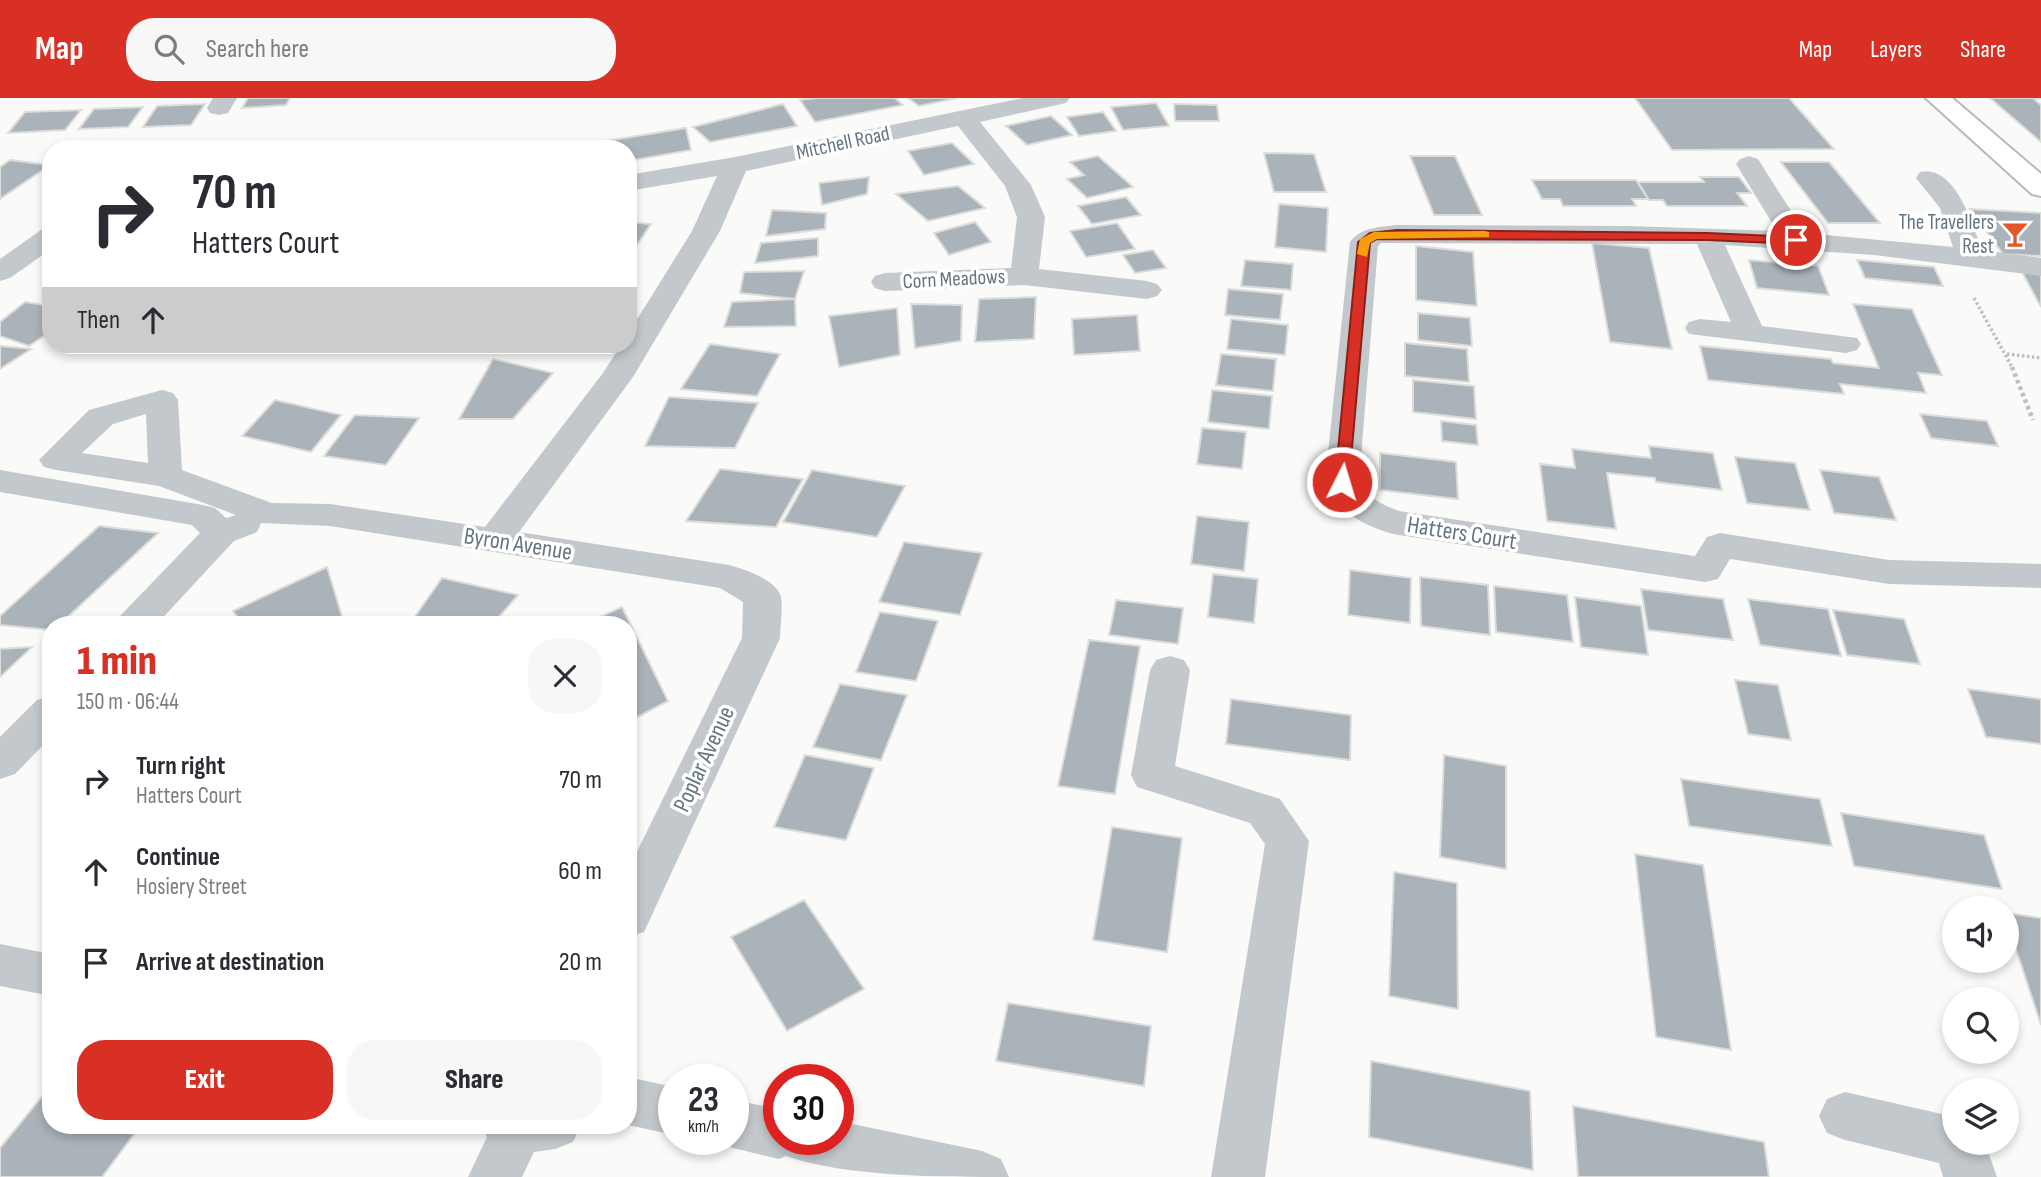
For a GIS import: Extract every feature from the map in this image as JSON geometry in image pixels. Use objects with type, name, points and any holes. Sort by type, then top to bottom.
[{"type":"main road","points":[[1938,98],[2041,188]]},
{"type":"street","name":"Mitchell Road","points":[[637,182],[736,165],[1058,98]]},
{"type":"street","name":"Corn Meadows","points":[[963,117],[1018,184],[1031,217],[1024,275]]},
{"type":"street","points":[[1749,164],[1796,240]]},
{"type":"street","points":[[637,344],[706,231],[736,165]]},
{"type":"street","points":[[1928,178],[1952,206],[1970,257]]},
{"type":"street","name":"Hatters Court","points":[[1707,236],[1397,233],[1374,236],[1364,242],[1342,482],[1347,496],[1365,512],[1393,522],[1705,570],[1720,545],[1889,572],[2041,576]]},
{"type":"street","points":[[1751,334],[1707,236],[1796,240],[1970,257],[2041,267]]},
{"type":"street","points":[[0,272],[42,242]]},
{"type":"street","name":"Corn Meadows","points":[[885,282],[1024,275],[1147,290]]},
{"type":"street","points":[[1700,328],[1846,344]]},
{"type":"street","points":[[494,541],[617,377],[631,354]]},
{"type":"street","points":[[165,477],[269,514]]},
{"type":"street","points":[[0,481],[203,516],[221,533]]},
{"type":"street","points":[[142,616],[221,533],[269,514]]},
{"type":"street","name":"Byron Avenue","points":[[269,514],[330,516],[729,577],[762,596]]},
{"type":"street","name":"Poplar Avenue","points":[[637,899],[761,638],[762,596]]},
{"type":"street","points":[[1170,670],[1152,775],[1265,811],[1287,841],[1238,1177]]},
{"type":"street","points":[[0,764],[42,720]]},
{"type":"street","points":[[0,965],[42,973]]},
{"type":"street","points":[[637,1103],[658,1108]]},
{"type":"street","points":[[1845,1116],[1942,1140]]},
{"type":"street","points":[[495,1177],[523,1134]]},
{"type":"street","points":[[854,1150],[982,1177]]},
{"type":"street","points":[[1963,1155],[1970,1177]]},
{"type":"path","points":[[1973,299],[2007,354],[2033,420]]},
{"type":"path","points":[[2007,354],[2041,358]]},
{"type":"building","points":[[248,98],[290,98],[286,105],[242,108]]},
{"type":"building","points":[[895,98],[903,105],[815,122],[800,100]]},
{"type":"building","points":[[908,98],[957,98],[919,106]]},
{"type":"building","points":[[1635,98],[1789,98],[1834,149],[1672,150]]},
{"type":"building","points":[[1990,98],[2041,98],[2035,100],[2041,105],[2041,142]]},
{"type":"building","points":[[1156,103],[1169,126],[1123,130],[1111,107]]},
{"type":"building","points":[[205,104],[191,125],[143,127],[157,106]]},
{"type":"building","points":[[783,104],[797,126],[710,142],[693,127]]},
{"type":"building","points":[[1174,104],[1217,105],[1219,121],[1175,121]]},
{"type":"building","points":[[143,107],[128,127],[79,129],[94,109]]},
{"type":"building","points":[[81,110],[65,130],[8,133],[25,112]]},
{"type":"building","points":[[1103,112],[1116,131],[1079,136],[1067,117]]},
{"type":"building","points":[[1051,116],[1072,135],[1027,145],[1006,126]]},
{"type":"building","points":[[686,128],[691,150],[637,159],[637,140],[613,140]]},
{"type":"building","points":[[952,143],[974,164],[924,175],[908,151]]},
{"type":"building","points":[[1264,153],[1314,154],[1326,192],[1274,192]]},
{"type":"building","points":[[1098,156],[1133,187],[1087,198],[1067,179],[1084,175],[1070,162]]},
{"type":"building","points":[[1410,156],[1455,156],[1482,215],[1434,215]]},
{"type":"building","points":[[10,160],[42,164],[42,170],[0,199],[0,167]]},
{"type":"building","points":[[1781,162],[1829,162],[1880,223],[1828,223]]},
{"type":"building","points":[[869,177],[867,194],[822,205],[819,183]]},
{"type":"building","points":[[1700,177],[1739,177],[1751,193],[1737,193],[1747,206],[1667,206],[1663,200],[1649,200],[1638,182],[1704,182]]},
{"type":"building","points":[[1532,180],[1636,180],[1648,199],[1632,199],[1636,206],[1563,206],[1560,199],[1542,199]]},
{"type":"building","points":[[958,186],[985,208],[928,221],[896,194]]},
{"type":"building","points":[[1126,197],[1141,215],[1092,224],[1078,206]]},
{"type":"building","points":[[1279,204],[1328,208],[1326,252],[1275,247]]},
{"type":"building","name":"The Travellers Rest","points":[[1970,209],[2041,213],[2041,256],[2003,254]]},
{"type":"building","points":[[772,210],[826,213],[825,229],[766,236]]},
{"type":"building","points":[[975,222],[991,242],[949,255],[934,233]]},
{"type":"building","points":[[637,223],[651,224],[637,245]]},
{"type":"building","points":[[1117,223],[1135,249],[1086,257],[1070,231]]},
{"type":"building","points":[[818,238],[818,256],[755,263],[761,243]]},
{"type":"building","points":[[1592,243],[1649,248],[1672,349],[1610,342]]},
{"type":"building","points":[[1416,246],[1473,252],[1477,306],[1416,300]]},
{"type":"building","points":[[1153,250],[1166,268],[1135,273],[1123,255]]},
{"type":"building","points":[[1245,260],[1293,264],[1291,290],[1241,286]]},
{"type":"building","points":[[1749,260],[1818,266],[1829,295],[1757,288]]},
{"type":"building","points":[[1857,260],[1934,267],[1943,286],[1865,278]]},
{"type":"building","points":[[804,271],[795,299],[740,293],[744,272]]},
{"type":"building","points":[[2022,272],[2041,274],[2041,307]]},
{"type":"building","points":[[1228,289],[1283,294],[1280,320],[1225,315]]},
{"type":"building","points":[[1036,297],[1034,339],[975,342],[979,299]]},
{"type":"building","points":[[795,299],[796,326],[724,327],[732,302]]},
{"type":"building","points":[[25,302],[42,305],[42,337],[29,346],[0,336],[0,322]]},
{"type":"building","points":[[911,304],[962,305],[961,341],[915,348]]},
{"type":"building","points":[[1853,304],[1912,309],[1942,375],[1918,373],[1926,393],[1840,384],[1844,394],[1708,380],[1700,346],[1831,359],[1833,363],[1879,368]]},
{"type":"building","points":[[897,308],[900,355],[839,367],[829,316]]},
{"type":"building","points":[[1418,313],[1470,318],[1472,346],[1418,340]]},
{"type":"building","points":[[1137,315],[1140,351],[1074,355],[1072,319]]},
{"type":"building","points":[[1231,319],[1288,325],[1285,355],[1227,349]]},
{"type":"building","points":[[1405,343],[1467,349],[1469,382],[1405,376]]},
{"type":"building","points":[[710,344],[780,354],[757,396],[681,389]]},
{"type":"building","points":[[0,346],[31,349],[0,369]]},
{"type":"building","points":[[1221,354],[1276,359],[1273,391],[1216,385]]},
{"type":"building","points":[[493,359],[553,373],[513,419],[459,419]]},
{"type":"building","points":[[1413,380],[1474,386],[1476,419],[1413,412]]},
{"type":"building","points":[[1212,390],[1272,396],[1269,429],[1208,422]]},
{"type":"building","points":[[669,397],[758,403],[735,448],[645,446]]},
{"type":"building","points":[[275,400],[341,415],[311,452],[242,436]]},
{"type":"building","points":[[1920,414],[1987,421],[1998,446],[1931,438]]},
{"type":"building","points":[[355,415],[419,418],[386,465],[324,456]]},
{"type":"building","points":[[1441,421],[1476,425],[1478,445],[1442,441]]},
{"type":"building","points":[[1202,428],[1246,432],[1242,469],[1197,464]]},
{"type":"building","points":[[1649,446],[1713,453],[1722,490],[1607,473],[1616,529],[1547,521],[1540,464],[1575,468],[1572,449],[1651,458]]},
{"type":"building","points":[[1380,453],[1456,462],[1458,499],[1380,490]]},
{"type":"building","points":[[1735,457],[1795,463],[1810,510],[1747,503]]},
{"type":"building","points":[[720,469],[803,479],[776,527],[686,521]]},
{"type":"building","points":[[812,470],[905,486],[877,537],[783,522]]},
{"type":"building","points":[[1820,470],[1879,477],[1896,520],[1834,513]]},
{"type":"building","points":[[1197,516],[1249,522],[1244,571],[1191,564]]},
{"type":"building","points":[[99,526],[158,533],[69,616],[42,616],[42,629],[0,625],[0,616]]},
{"type":"building","points":[[904,542],[982,553],[960,615],[879,602]]},
{"type":"building","points":[[327,567],[342,616],[237,616],[233,611]]},
{"type":"building","points":[[1350,570],[1411,578],[1410,623],[1348,615]]},
{"type":"building","points":[[1213,574],[1258,579],[1254,623],[1208,617]]},
{"type":"building","points":[[1420,577],[1488,585],[1490,635],[1421,626]]},
{"type":"building","points":[[442,578],[518,595],[500,616],[415,616]]},
{"type":"building","points":[[1494,586],[1567,595],[1573,642],[1496,632]]},
{"type":"building","points":[[1641,589],[1723,599],[1733,640],[1648,630]]},
{"type":"building","points":[[1575,597],[1641,606],[1648,655],[1581,647]]},
{"type":"building","points":[[1748,599],[1828,609],[1841,656],[1760,645]]},
{"type":"building","points":[[1116,600],[1183,608],[1178,644],[1109,635]]},
{"type":"building","points":[[622,607],[626,616],[602,616]]},
{"type":"building","points":[[1833,610],[1904,619],[1920,664],[1847,655]]},
{"type":"building","points":[[880,612],[938,621],[916,681],[856,672]]},
{"type":"building","points":[[637,638],[668,701],[637,717]]},
{"type":"building","points":[[1089,640],[1140,646],[1115,794],[1058,786]]},
{"type":"building","points":[[32,647],[0,677],[0,649]]},
{"type":"building","points":[[1735,680],[1778,685],[1791,740],[1748,734]]},
{"type":"building","points":[[840,684],[907,695],[881,760],[813,747]]},
{"type":"building","points":[[1968,689],[2041,699],[2041,744],[1986,737]]},
{"type":"building","points":[[1231,699],[1351,715],[1350,760],[1226,744]]},
{"type":"building","points":[[805,755],[874,768],[846,840],[774,827]]},
{"type":"building","points":[[1444,755],[1506,766],[1506,869],[1440,857]]},
{"type":"building","points":[[1681,779],[1820,799],[1832,846],[1689,826]]},
{"type":"building","points":[[1841,813],[1984,835],[2002,889],[1854,866]]},
{"type":"building","points":[[1112,827],[1182,838],[1167,952],[1093,940]]},
{"type":"building","points":[[1635,854],[1703,865],[1731,1050],[1656,1037]]},
{"type":"building","points":[[1394,872],[1457,883],[1458,1009],[1389,996]]},
{"type":"building","points":[[804,900],[864,989],[787,1031],[731,937]]},
{"type":"building","points":[[2019,915],[2041,918],[2041,1025],[2019,958]]},
{"type":"building","points":[[1008,1003],[1151,1026],[1144,1086],[996,1061]]},
{"type":"building","points":[[1371,1061],[1530,1091],[1533,1170],[1369,1137]]},
{"type":"building","points":[[42,1096],[42,1134],[134,1134],[102,1177],[0,1177],[0,1148]]},
{"type":"building","points":[[1573,1106],[1764,1142],[1769,1177],[1578,1177]]},
{"type":"slow traffic","points":[[1363,254],[1364,242],[1374,236],[1397,233],[1485,234]]},
{"type":"place","name":"The Travellers Rest","points":[[2015,234]]},
{"type":"route","points":[[1342,482],[1364,242],[1374,236],[1397,233],[1707,236],[1796,240]]}]
